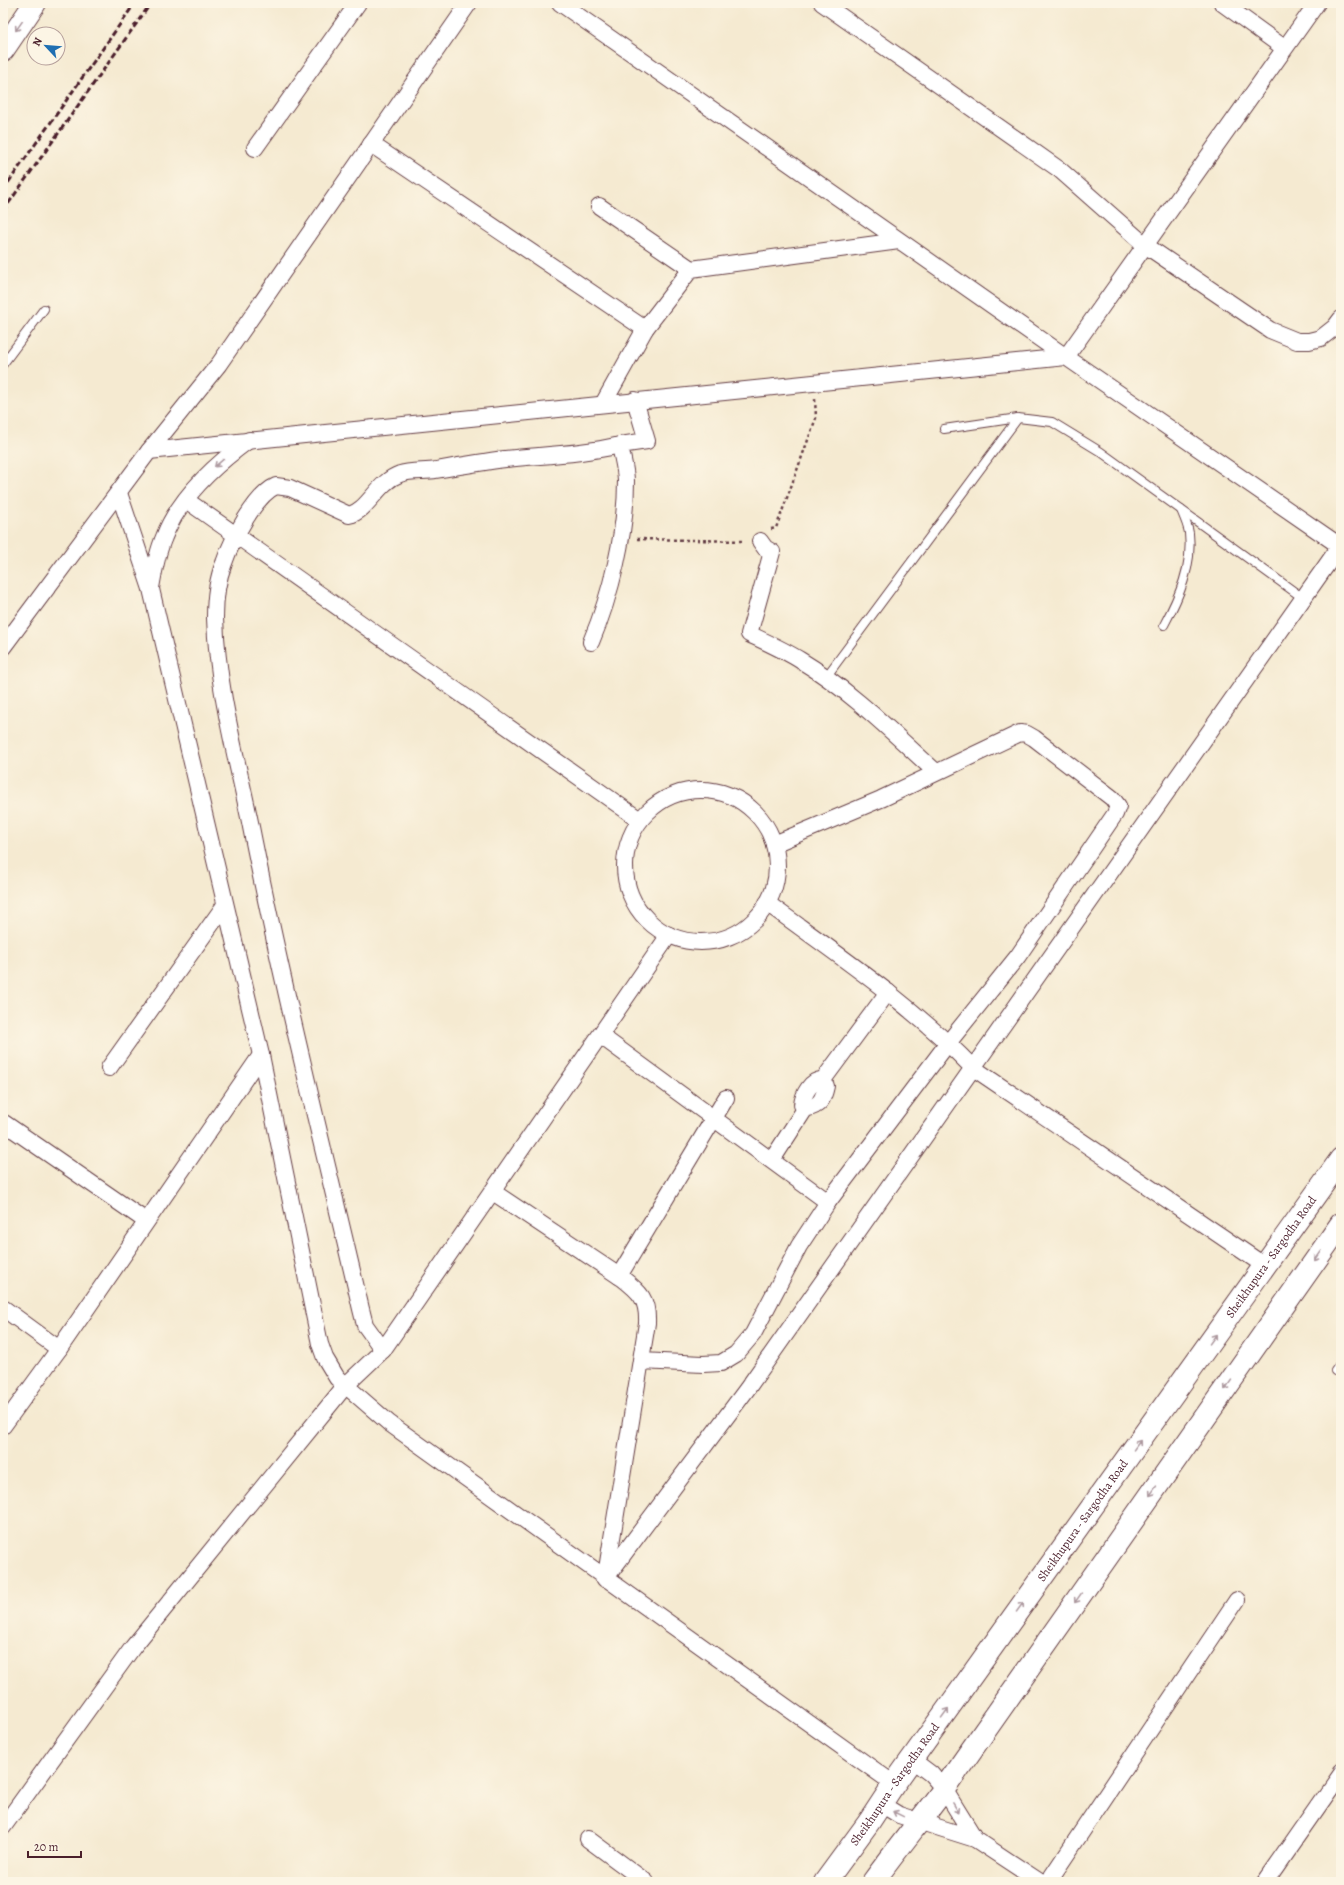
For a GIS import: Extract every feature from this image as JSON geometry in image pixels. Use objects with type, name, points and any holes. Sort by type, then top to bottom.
[{"type":"main road","points":[[3,50],[36,3]]},
{"type":"main road","name":"Sheikhupura - Sargodha Road","points":[[826,1882],[911,1759],[1341,1159]]},
{"type":"main road","points":[[873,1882],[897,1847],[920,1822],[944,1789],[1341,1224]]},
{"type":"street","points":[[255,148],[358,3]]},
{"type":"street","points":[[3,647],[149,451],[219,364],[469,3]]},
{"type":"street","points":[[560,3],[1066,357],[1341,545],[972,1067],[747,1390],[605,1579]]},
{"type":"street","points":[[822,3],[1060,170],[1145,245],[1270,330],[1297,340],[1309,341],[1321,338],[1335,327],[1341,319]]},
{"type":"street","points":[[1222,3],[1284,48]]},
{"type":"street","points":[[149,451],[250,439],[1066,357],[1317,3]]},
{"type":"street","points":[[371,144],[645,329]]},
{"type":"street","points":[[599,206],[691,269],[899,241]]},
{"type":"street","points":[[603,404],[645,329],[691,269]]},
{"type":"street","points":[[383,1350],[365,1325],[361,1309],[272,931],[222,690],[215,618],[218,586],[224,563],[236,536],[248,517],[264,494],[276,486],[290,488],[349,516],[362,509],[382,484],[401,473],[435,470],[474,463],[597,450],[647,441],[635,400]]},
{"type":"street","points":[[151,589],[156,561],[164,535],[186,500],[212,469],[250,439]]},
{"type":"street","points":[[591,642],[600,622],[620,538],[626,481],[620,445]]},
{"type":"street","points":[[119,493],[151,589],[261,1055],[320,1344],[331,1370],[345,1386],[389,1423],[605,1579],[894,1784]]},
{"type":"street","points":[[186,500],[640,820]]},
{"type":"street","points":[[760,541],[765,548],[772,552],[749,634],[800,660],[826,677],[872,715],[936,772]]},
{"type":"street","points":[[641,1361],[704,1364],[721,1362],[736,1354],[753,1334],[799,1246],[828,1202],[948,1043],[1018,956],[1115,814],[1118,806],[1112,798],[1027,734],[1016,734],[881,799],[774,844]]},
{"type":"street","points":[[701,789],[718,791],[735,797],[750,807],[762,819],[774,844],[777,869],[774,887],[767,903],[757,918],[728,937],[710,941],[693,941],[669,935],[646,918],[635,904],[628,888],[625,870],[626,853],[631,836],[640,820],[652,808],[672,796],[684,792],[701,789]]},
{"type":"street","points":[[767,903],[888,992],[948,1043],[972,1067],[1265,1266]]},
{"type":"street","points":[[109,1068],[225,905]]},
{"type":"street","points":[[3,1827],[133,1647],[345,1386],[383,1350],[601,1036],[669,935]]},
{"type":"street","points":[[772,1160],[805,1109],[802,1105],[803,1098],[808,1089],[815,1082],[822,1080],[888,992]]},
{"type":"street","points":[[601,1036],[828,1202]]},
{"type":"street","points":[[3,1426],[59,1349],[261,1055]]},
{"type":"street","points":[[619,1276],[726,1098]]},
{"type":"street","points":[[4,1123],[146,1221]]},
{"type":"street","points":[[493,1192],[619,1276],[640,1293],[645,1301],[647,1323],[605,1579]]},
{"type":"street","points":[[3,1308],[59,1349]]},
{"type":"street","points":[[1048,1882],[1237,1600]]},
{"type":"street","points":[[911,1759],[931,1774],[944,1789],[975,1839]]},
{"type":"street","points":[[1265,1882],[1341,1773]]},
{"type":"street","points":[[881,1804],[899,1815],[975,1839],[1040,1882]]},
{"type":"street","points":[[588,1839],[646,1882]]},
{"type":"lane","points":[[3,364],[44,309]]},
{"type":"lane","points":[[826,677],[1018,418]]},
{"type":"lane","points":[[944,429],[1018,418],[1052,422],[1076,435],[1303,598]]},
{"type":"lane","points":[[1164,625],[1181,590],[1189,556],[1189,532],[1181,509]]},
{"type":"lane","points":[[1335,1371],[1341,1363]]},
{"type":"path","points":[[620,538],[760,541],[763,534],[770,529],[776,528],[816,418],[814,382]]},
{"type":"railway","points":[[3,190],[135,3]]},
{"type":"railway","points":[[3,211],[151,3]]}]
